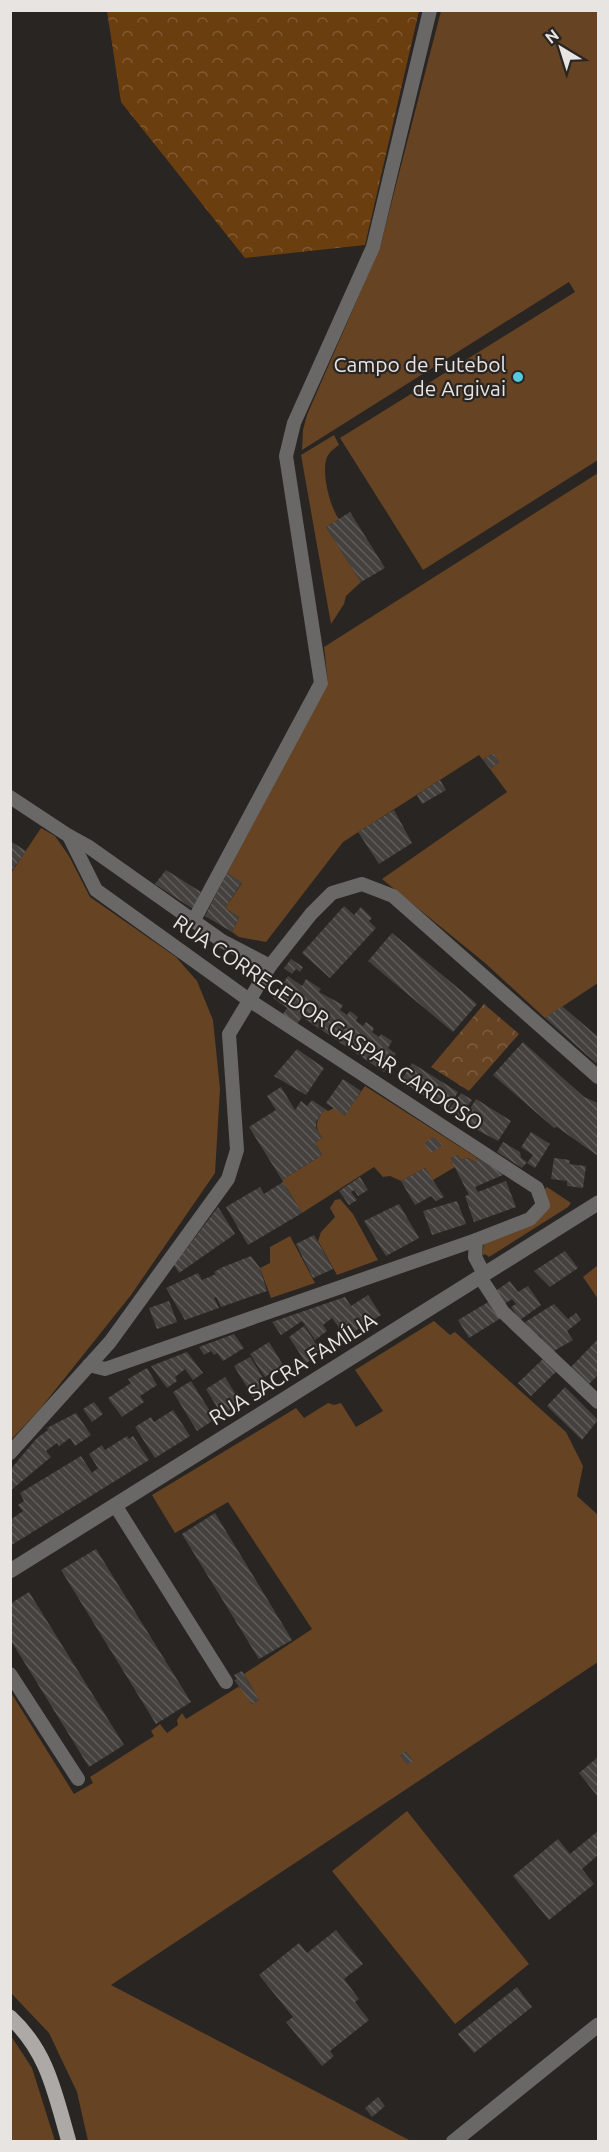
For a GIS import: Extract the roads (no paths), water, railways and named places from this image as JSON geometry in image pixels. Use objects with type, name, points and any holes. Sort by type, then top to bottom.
[{"type":"main road","points":[[10,2017],[27,2032],[44,2060],[69,2142]]},
{"type":"street","points":[[194,920],[321,683],[286,456],[294,423],[373,247],[430,10]]},
{"type":"street","name":"RUA CORREGEDOR GASPAR CARDOSO","points":[[10,797],[69,836],[96,890],[249,1000],[537,1188],[543,1205],[530,1219],[476,1240]]},
{"type":"street","points":[[69,836],[89,847],[222,941],[270,966]]},
{"type":"street","points":[[10,1453],[89,1365],[165,1268],[228,1179],[237,1150],[229,1034],[270,966],[310,914],[332,893],[362,884],[393,896],[598,1077]]},
{"type":"street","name":"RUA SACRA FAMÍLIA","points":[[10,1572],[598,1203]]},
{"type":"street","points":[[89,1365],[105,1369],[476,1240],[475,1257],[482,1276],[503,1312],[598,1402]]},
{"type":"street","points":[[116,1506],[226,1682]]},
{"type":"street","points":[[10,1674],[78,1779]]},
{"type":"street","points":[[453,2142],[598,2025]]},
{"type":"place","name":"Campo de Futebol de Argivai","points":[[518,377]]}]
